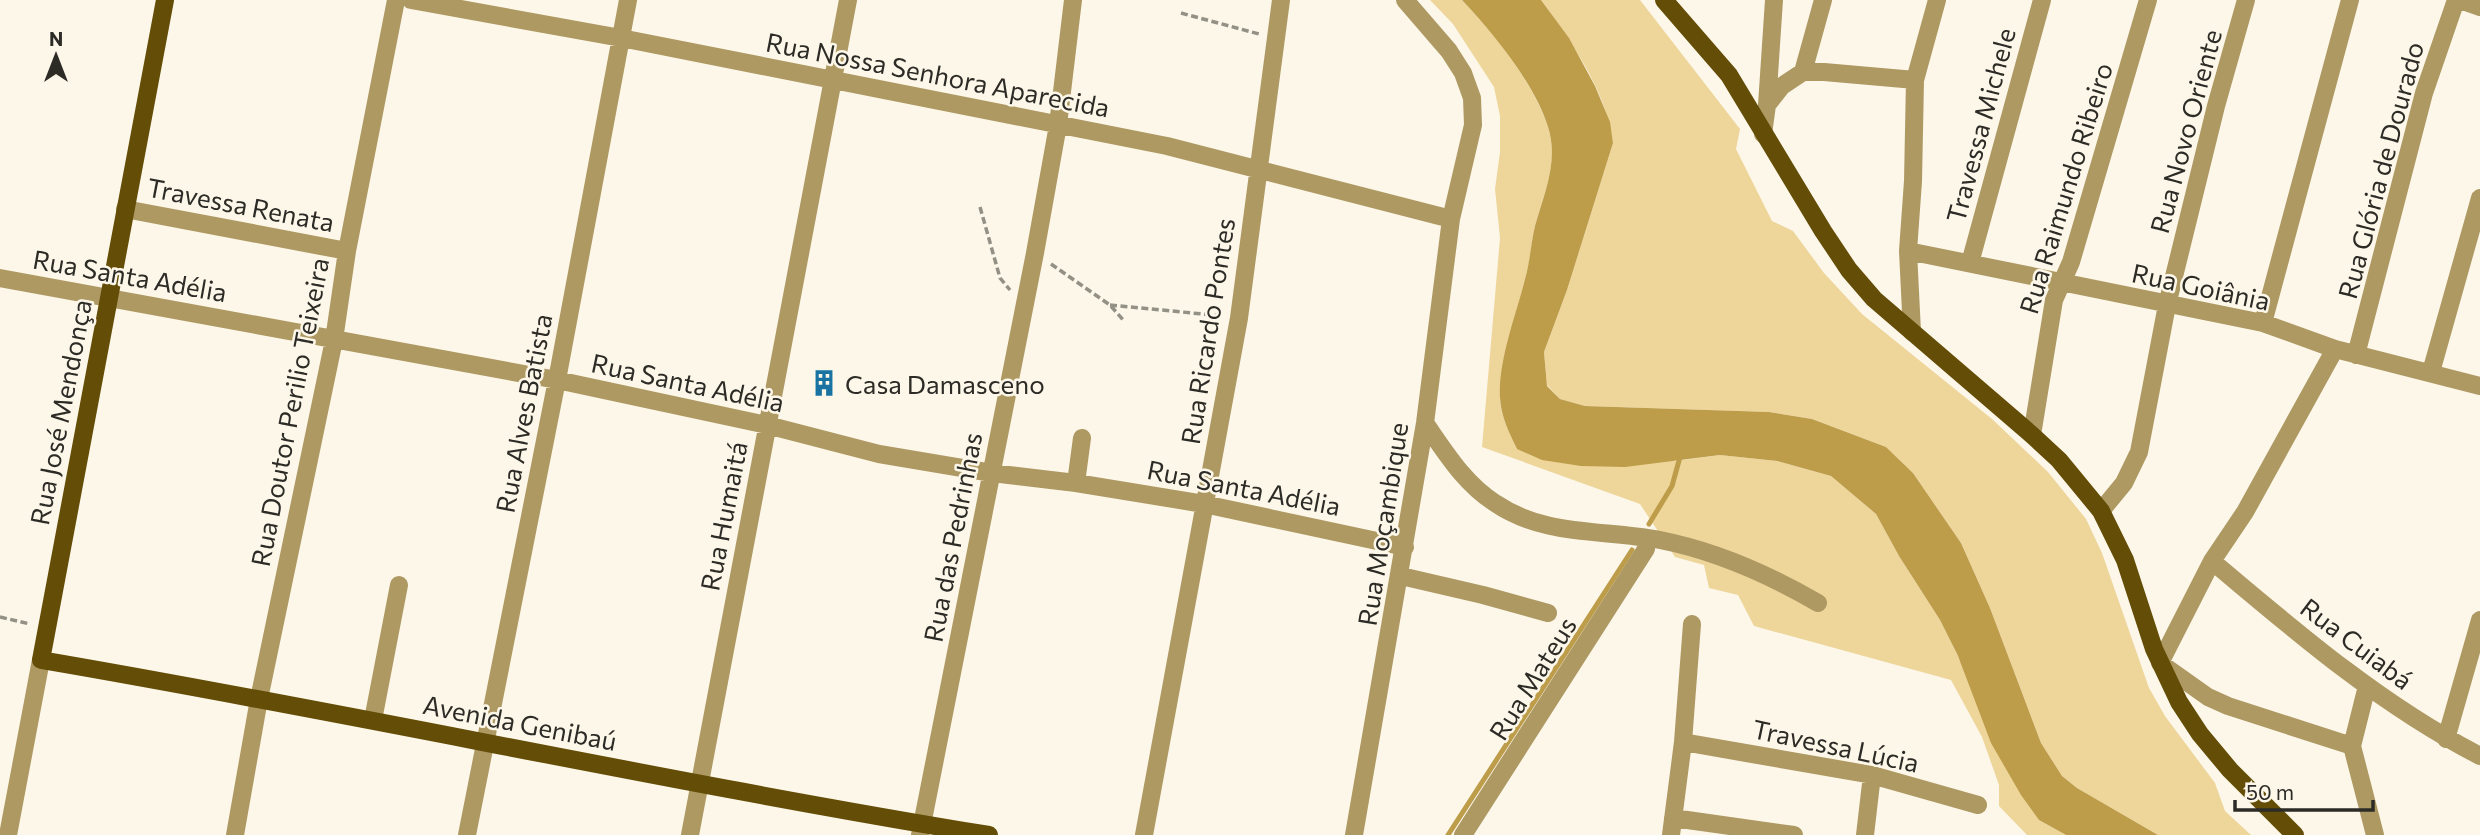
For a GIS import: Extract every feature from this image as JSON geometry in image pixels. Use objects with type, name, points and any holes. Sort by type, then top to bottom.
[{"type":"main road","name":"Rua José Mendonça","points":[[41,660],[165,0]]},
{"type":"main road","points":[[1664,0],[1729,75],[1823,232],[1849,270],[1874,299],[2059,460],[2101,511],[2124,560],[2160,663],[2179,702],[2200,734],[2230,770],[2295,835]]},
{"type":"main road","name":"Avenida Genibaú","points":[[41,660],[485,741],[921,830],[989,835]]},
{"type":"street","name":"Rua Doutor Perilio Teixeira","points":[[235,835],[259,699],[334,340],[347,251],[396,0]]},
{"type":"street","name":"Rua Nossa Senhora Aparecida","points":[[411,0],[621,38],[1167,146],[1451,219]]},
{"type":"street","name":"Rua Alves Batista","points":[[467,835],[557,380],[628,0]]},
{"type":"street","name":"Rua Humaitá","points":[[690,835],[848,0]]},
{"type":"street","name":"Rua das Pedrinhas","points":[[921,830],[1035,253],[1058,125],[1073,0]]},
{"type":"street","name":"Rua Ricardo Pontes","points":[[1144,835],[1239,318],[1280,0]]},
{"type":"street","name":"Rua Moçambique","points":[[1354,835],[1401,576],[1425,424],[1451,219],[1473,125],[1472,98],[1457,61],[1405,0]]},
{"type":"street","points":[[1763,134],[1774,0]]},
{"type":"street","points":[[1803,72],[1823,0]]},
{"type":"street","points":[[1912,332],[1908,251],[1913,181],[1915,80],[1937,0]]},
{"type":"street","name":"Travessa Michele","points":[[1970,263],[2042,0]]},
{"type":"street","name":"Rua Raimundo Ribeiro","points":[[2032,435],[2054,300],[2071,262],[2148,0]]},
{"type":"street","name":"Rua Novo Oriente","points":[[2101,511],[2124,483],[2139,452],[2167,305],[2216,106],[2246,0]]},
{"type":"street","points":[[2263,323],[2350,0]]},
{"type":"street","points":[[2458,0],[2480,7]]},
{"type":"street","name":"Rua Glória de Dourado","points":[[2356,355],[2424,93],[2458,0]]},
{"type":"street","points":[[1767,105],[1782,86],[1803,72],[1915,80]]},
{"type":"street","points":[[2431,372],[2480,198]]},
{"type":"street","name":"Travessa Renata","points":[[125,209],[347,251]]},
{"type":"street","name":"Rua Goiânia","points":[[1908,251],[2263,323],[2335,349],[2480,386]]},
{"type":"street","name":"Rua Santa Adélia","points":[[0,278],[557,380],[767,425],[878,454],[1204,504],[1405,547]]},
{"type":"street","points":[[2335,349],[2245,512],[2212,561],[2160,663],[2208,697],[2228,706],[2352,746]]},
{"type":"street","points":[[1425,424],[1466,479],[1514,515],[1554,528],[1628,535],[1691,547],[1756,570],[1818,603]]},
{"type":"street","points":[[1076,483],[1082,438]]},
{"type":"street","name":"Rua Mateus","points":[[1463,835],[1646,549]]},
{"type":"street","name":"Rua Cuiabá","points":[[2212,561],[2302,637],[2367,686],[2446,739],[2480,756]]},
{"type":"street","points":[[1401,576],[1548,613]]},
{"type":"street","points":[[373,720],[399,585]]},
{"type":"street","points":[[2446,739],[2480,620]]},
{"type":"street","points":[[1692,624],[1683,742],[1672,826],[1794,835]]},
{"type":"street","name":"Rua José Mendonça","points":[[8,835],[41,660]]},
{"type":"street","points":[[2367,686],[2352,746],[2375,835]]},
{"type":"street","name":"Travessa Lúcia","points":[[1683,742],[1872,775],[1978,805]]},
{"type":"street","points":[[1865,835],[1872,775]]},
{"type":"path","points":[[1181,13],[1275,38]]},
{"type":"path","points":[[980,207],[1000,278],[1013,293],[1026,302]]},
{"type":"path","points":[[1035,253],[1110,305],[1125,323]]},
{"type":"path","points":[[1110,305],[1239,318]]},
{"type":"path","points":[[0,617],[46,627]]},
{"type":"shaded area","points":[[1430,0],[1462,0],[1487,28],[1533,93],[1542,110],[1551,140],[1549,177],[1535,226],[1528,268],[1501,382],[1502,411],[1517,449],[1676,461],[1720,455],[1777,461],[1831,476],[1876,514],[1940,620],[2039,820],[2066,835],[2027,835],[1999,806],[1999,785],[1982,737],[1951,680],[1754,626],[1738,595],[1709,588],[1704,565],[1675,557],[1640,504],[1482,447],[1500,238],[1495,189],[1500,152],[1500,116],[1494,87],[1453,24]]},
{"type":"shaded area","points":[[1462,0],[1541,0],[1569,38],[1595,86],[1610,122],[1613,143],[1567,290],[1544,352],[1547,386],[1560,399],[1585,406],[1769,412],[1812,419],[1886,447],[1913,473],[1961,543],[1990,608],[2041,743],[2062,776],[2077,788],[2158,835],[2066,835],[2039,820],[1991,743],[1958,656],[1940,620],[1876,514],[1831,476],[1777,461],[1720,455],[1625,467],[1581,466],[1542,460],[1517,449],[1502,412],[1500,384],[1505,354],[1527,273],[1535,226],[1549,177],[1551,140],[1542,111],[1523,77],[1499,43]]},
{"type":"shaded area","points":[[1541,0],[1640,0],[1740,129],[1736,149],[1772,221],[1793,231],[1824,273],[1862,314],[1992,419],[2048,472],[2086,519],[2102,553],[2149,688],[2165,716],[2215,783],[2225,811],[2251,835],[2158,835],[2077,788],[2062,776],[2041,743],[1990,608],[1961,543],[1913,473],[1886,447],[1812,419],[1769,412],[1585,406],[1560,399],[1547,385],[1544,352],[1567,290],[1613,143],[1603,104],[1586,68]]},
{"type":"waterway","points":[[1649,524],[1672,486],[1680,457]]},
{"type":"waterway","points":[[1448,835],[1632,550]]},
{"type":"place","name":"Casa Damasceno","points":[[824,383]]}]
